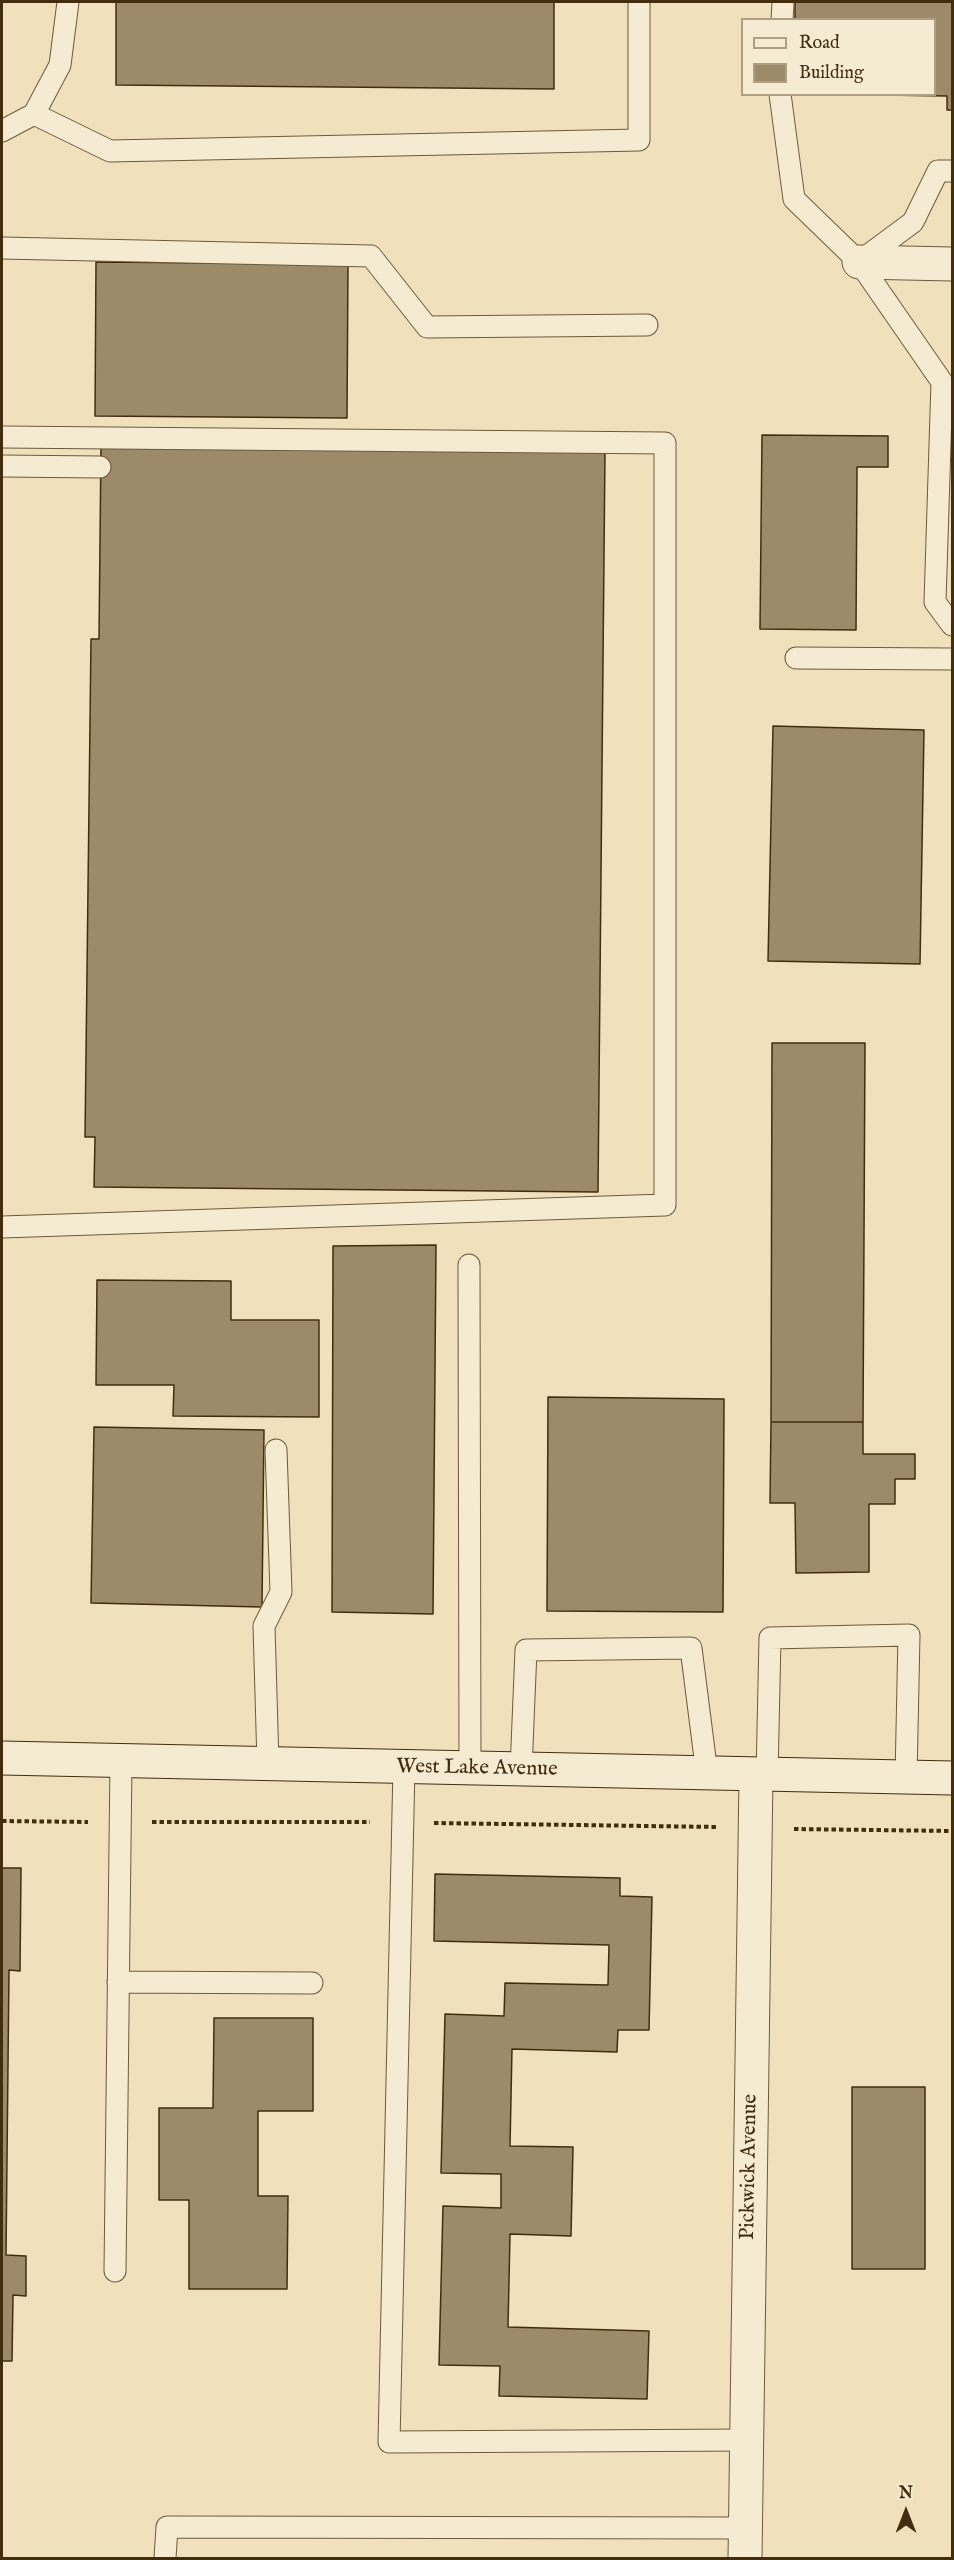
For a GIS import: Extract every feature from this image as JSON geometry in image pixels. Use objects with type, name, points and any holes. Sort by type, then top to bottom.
[{"type":"street","points":[[859,262],[952,264]]},
{"type":"street","name":"West Lake Avenue","points":[[2,1758],[762,1776],[952,1778]]},
{"type":"street","name":"Pickwick Avenue","points":[[745,2543],[755,1828],[762,1776]]},
{"type":"lane","points":[[2,131],[34,114],[60,65],[68,2]]},
{"type":"lane","points":[[34,114],[110,151],[639,140],[639,2]]},
{"type":"lane","points":[[782,18],[783,2]]},
{"type":"lane","points":[[780,96],[794,199],[859,262],[947,380],[935,602],[952,625]]},
{"type":"lane","points":[[859,262],[913,222],[938,171],[952,171]]},
{"type":"lane","points":[[2,248],[371,256],[427,327],[647,325]]},
{"type":"lane","points":[[2,437],[665,443],[665,1205],[2,1227]]},
{"type":"lane","points":[[2,466],[100,467]]},
{"type":"lane","points":[[796,658],[952,659]]},
{"type":"lane","points":[[469,1265],[470,1769]]},
{"type":"lane","points":[[268,1764],[264,1626],[281,1592],[276,1449]]},
{"type":"lane","points":[[762,1776],[770,1638],[909,1635],[906,1778]]},
{"type":"lane","points":[[521,1770],[526,1650],[691,1648],[707,1774]]},
{"type":"lane","points":[[115,2271],[121,1761]]},
{"type":"lane","points":[[404,1767],[389,2442],[747,2440]]},
{"type":"lane","points":[[118,1982],[312,1983]]},
{"type":"lane","points":[[165,2559],[166,2527],[745,2543]]},
{"type":"path","points":[[2,1821],[403,1822],[952,1831]]},
{"type":"building","points":[[116,2],[554,2],[554,89],[116,85]]},
{"type":"building","points":[[795,2],[952,2],[952,110],[947,110],[947,96],[936,96],[936,18],[795,18]]},
{"type":"building","points":[[96,262],[348,264],[347,418],[95,416]]},
{"type":"building","points":[[762,435],[888,436],[888,467],[857,467],[856,630],[760,629]]},
{"type":"building","points":[[101,445],[605,450],[598,1192],[94,1187],[95,1137],[85,1137],[91,639],[99,639]]},
{"type":"building","points":[[773,726],[924,730],[920,964],[768,961]]},
{"type":"building","points":[[772,1043],[865,1043],[863,1422],[771,1422]]},
{"type":"building","points":[[436,1245],[433,1614],[332,1612],[333,1246]]},
{"type":"building","points":[[97,1280],[231,1281],[231,1320],[319,1320],[319,1417],[173,1416],[174,1385],[96,1385]]},
{"type":"building","points":[[548,1397],[724,1399],[723,1612],[547,1611]]},
{"type":"building","points":[[771,1422],[863,1422],[863,1454],[915,1454],[915,1479],[895,1479],[895,1504],[869,1504],[869,1572],[796,1573],[795,1503],[770,1503]]},
{"type":"building","points":[[94,1427],[264,1430],[262,1607],[91,1603]]},
{"type":"building","points":[[2,1868],[21,1868],[20,1971],[9,1970],[6,2255],[26,2256],[26,2296],[13,2295],[12,2361],[2,2361]]},
{"type":"building","points":[[435,1874],[620,1878],[620,1896],[652,1897],[649,2030],[618,2030],[617,2052],[512,2049],[510,2146],[573,2147],[571,2236],[510,2234],[508,2327],[649,2331],[647,2399],[499,2396],[500,2366],[439,2365],[443,2206],[501,2208],[501,2174],[441,2173],[445,2014],[504,2016],[505,1983],[608,1985],[609,1945],[434,1941]]},
{"type":"building","points":[[214,2018],[313,2018],[313,2111],[258,2111],[258,2196],[288,2196],[287,2289],[189,2289],[189,2200],[159,2200],[159,2108],[213,2108]]},
{"type":"building","points":[[852,2087],[925,2087],[925,2269],[852,2269]]}]
